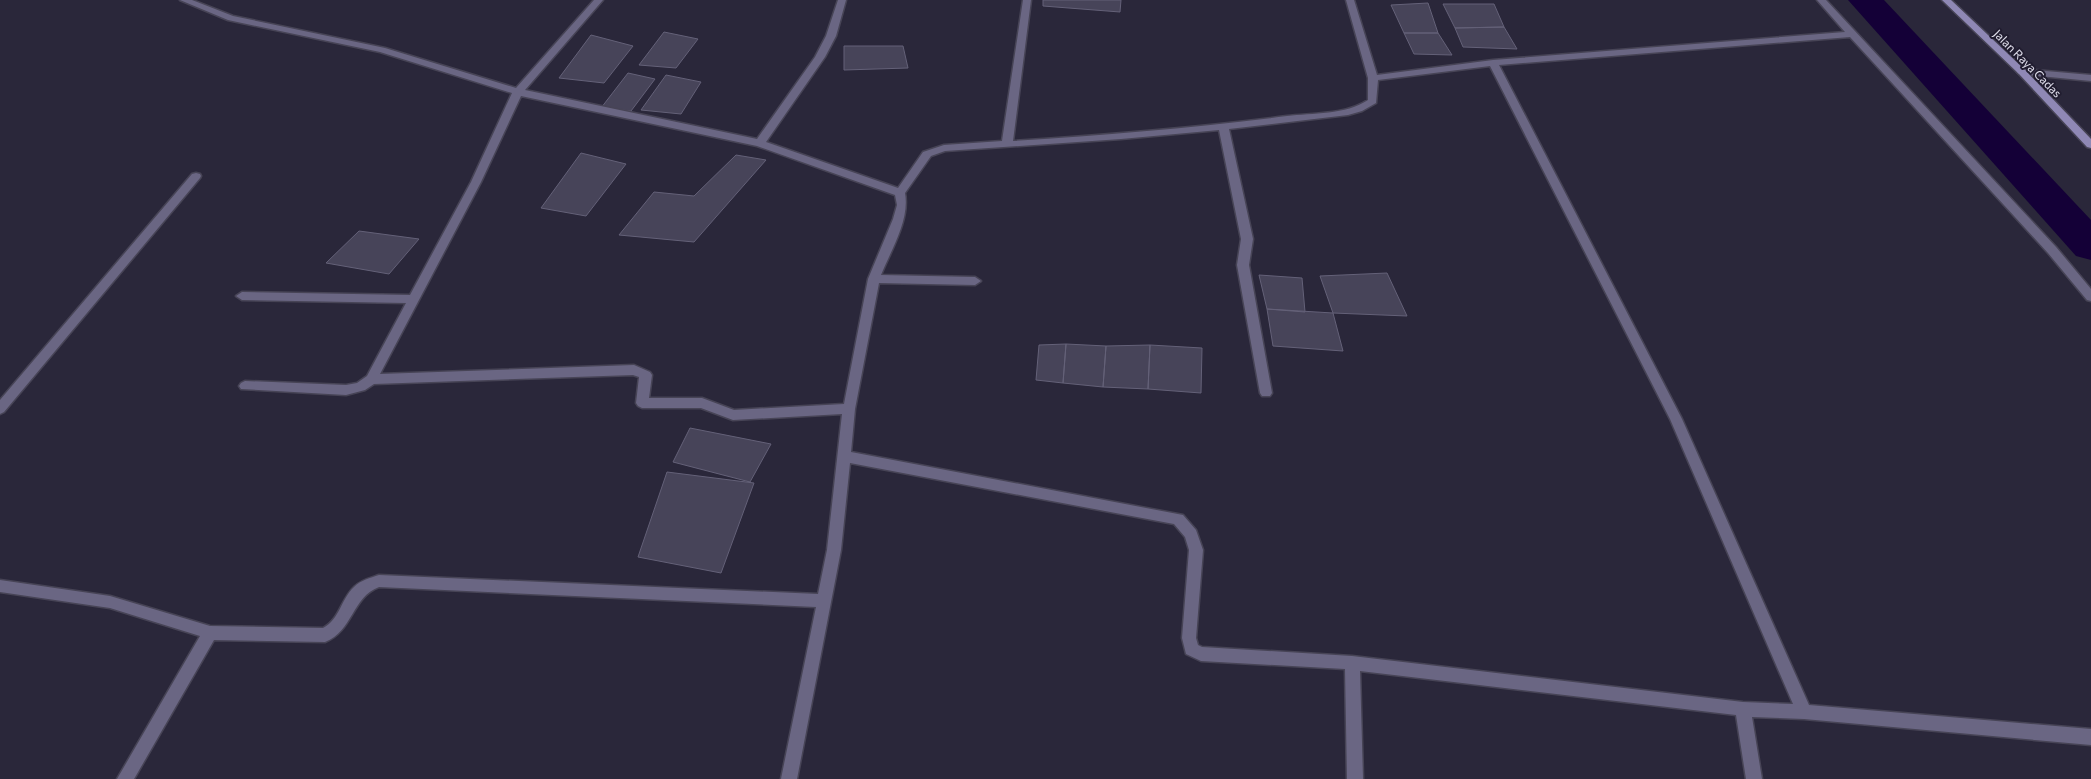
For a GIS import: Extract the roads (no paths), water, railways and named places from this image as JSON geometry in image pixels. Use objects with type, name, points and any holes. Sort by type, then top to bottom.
[{"type":"street","points":[[184,0],[231,18],[382,50],[518,92],[760,143],[900,193]]},
{"type":"street","points":[[245,386],[346,390],[361,387],[371,379],[412,298],[476,182],[518,92],[600,0]]},
{"type":"street","points":[[760,143],[820,57],[831,36],[842,0]]},
{"type":"street","points":[[1007,144],[1028,0]]},
{"type":"street","points":[[789,779],[834,550],[849,409],[874,279],[898,219],[902,205],[900,193],[926,154],[944,148],[1224,128],[1336,113],[1363,107],[1373,100],[1374,78],[1350,0]]},
{"type":"street","points":[[1821,0],[2052,250],[2091,297]]},
{"type":"street","name":"Jalan Raya Cadas","points":[[1946,0],[2022,72],[2091,145]]},
{"type":"street","points":[[1374,78],[1493,63],[1852,34]]},
{"type":"street","points":[[1493,63],[1676,419],[1804,712]]},
{"type":"street","points":[[2022,72],[2091,78]]},
{"type":"street","points":[[1224,128],[1247,239],[1248,249],[1243,256],[1242,265],[1266,393]]},
{"type":"street","points":[[0,409],[196,176]]},
{"type":"street","points":[[874,279],[975,280]]},
{"type":"street","points":[[242,296],[412,298]]},
{"type":"street","points":[[371,379],[634,370],[646,375],[642,403],[702,403],[733,415],[849,409]]},
{"type":"street","points":[[843,456],[1178,519],[1191,534],[1196,550],[1189,638],[1191,649],[1201,654],[1352,663],[1744,709],[1804,712],[2091,737]]},
{"type":"street","points":[[0,586],[110,602],[210,633],[325,635],[333,632],[339,626],[357,592],[367,584],[379,580],[825,601]]},
{"type":"street","points":[[125,779],[210,633]]},
{"type":"street","points":[[1352,663],[1355,779]]},
{"type":"street","points":[[1744,709],[1754,779]]},
{"type":"waterway","points":[[1865,0],[2091,246]]}]
